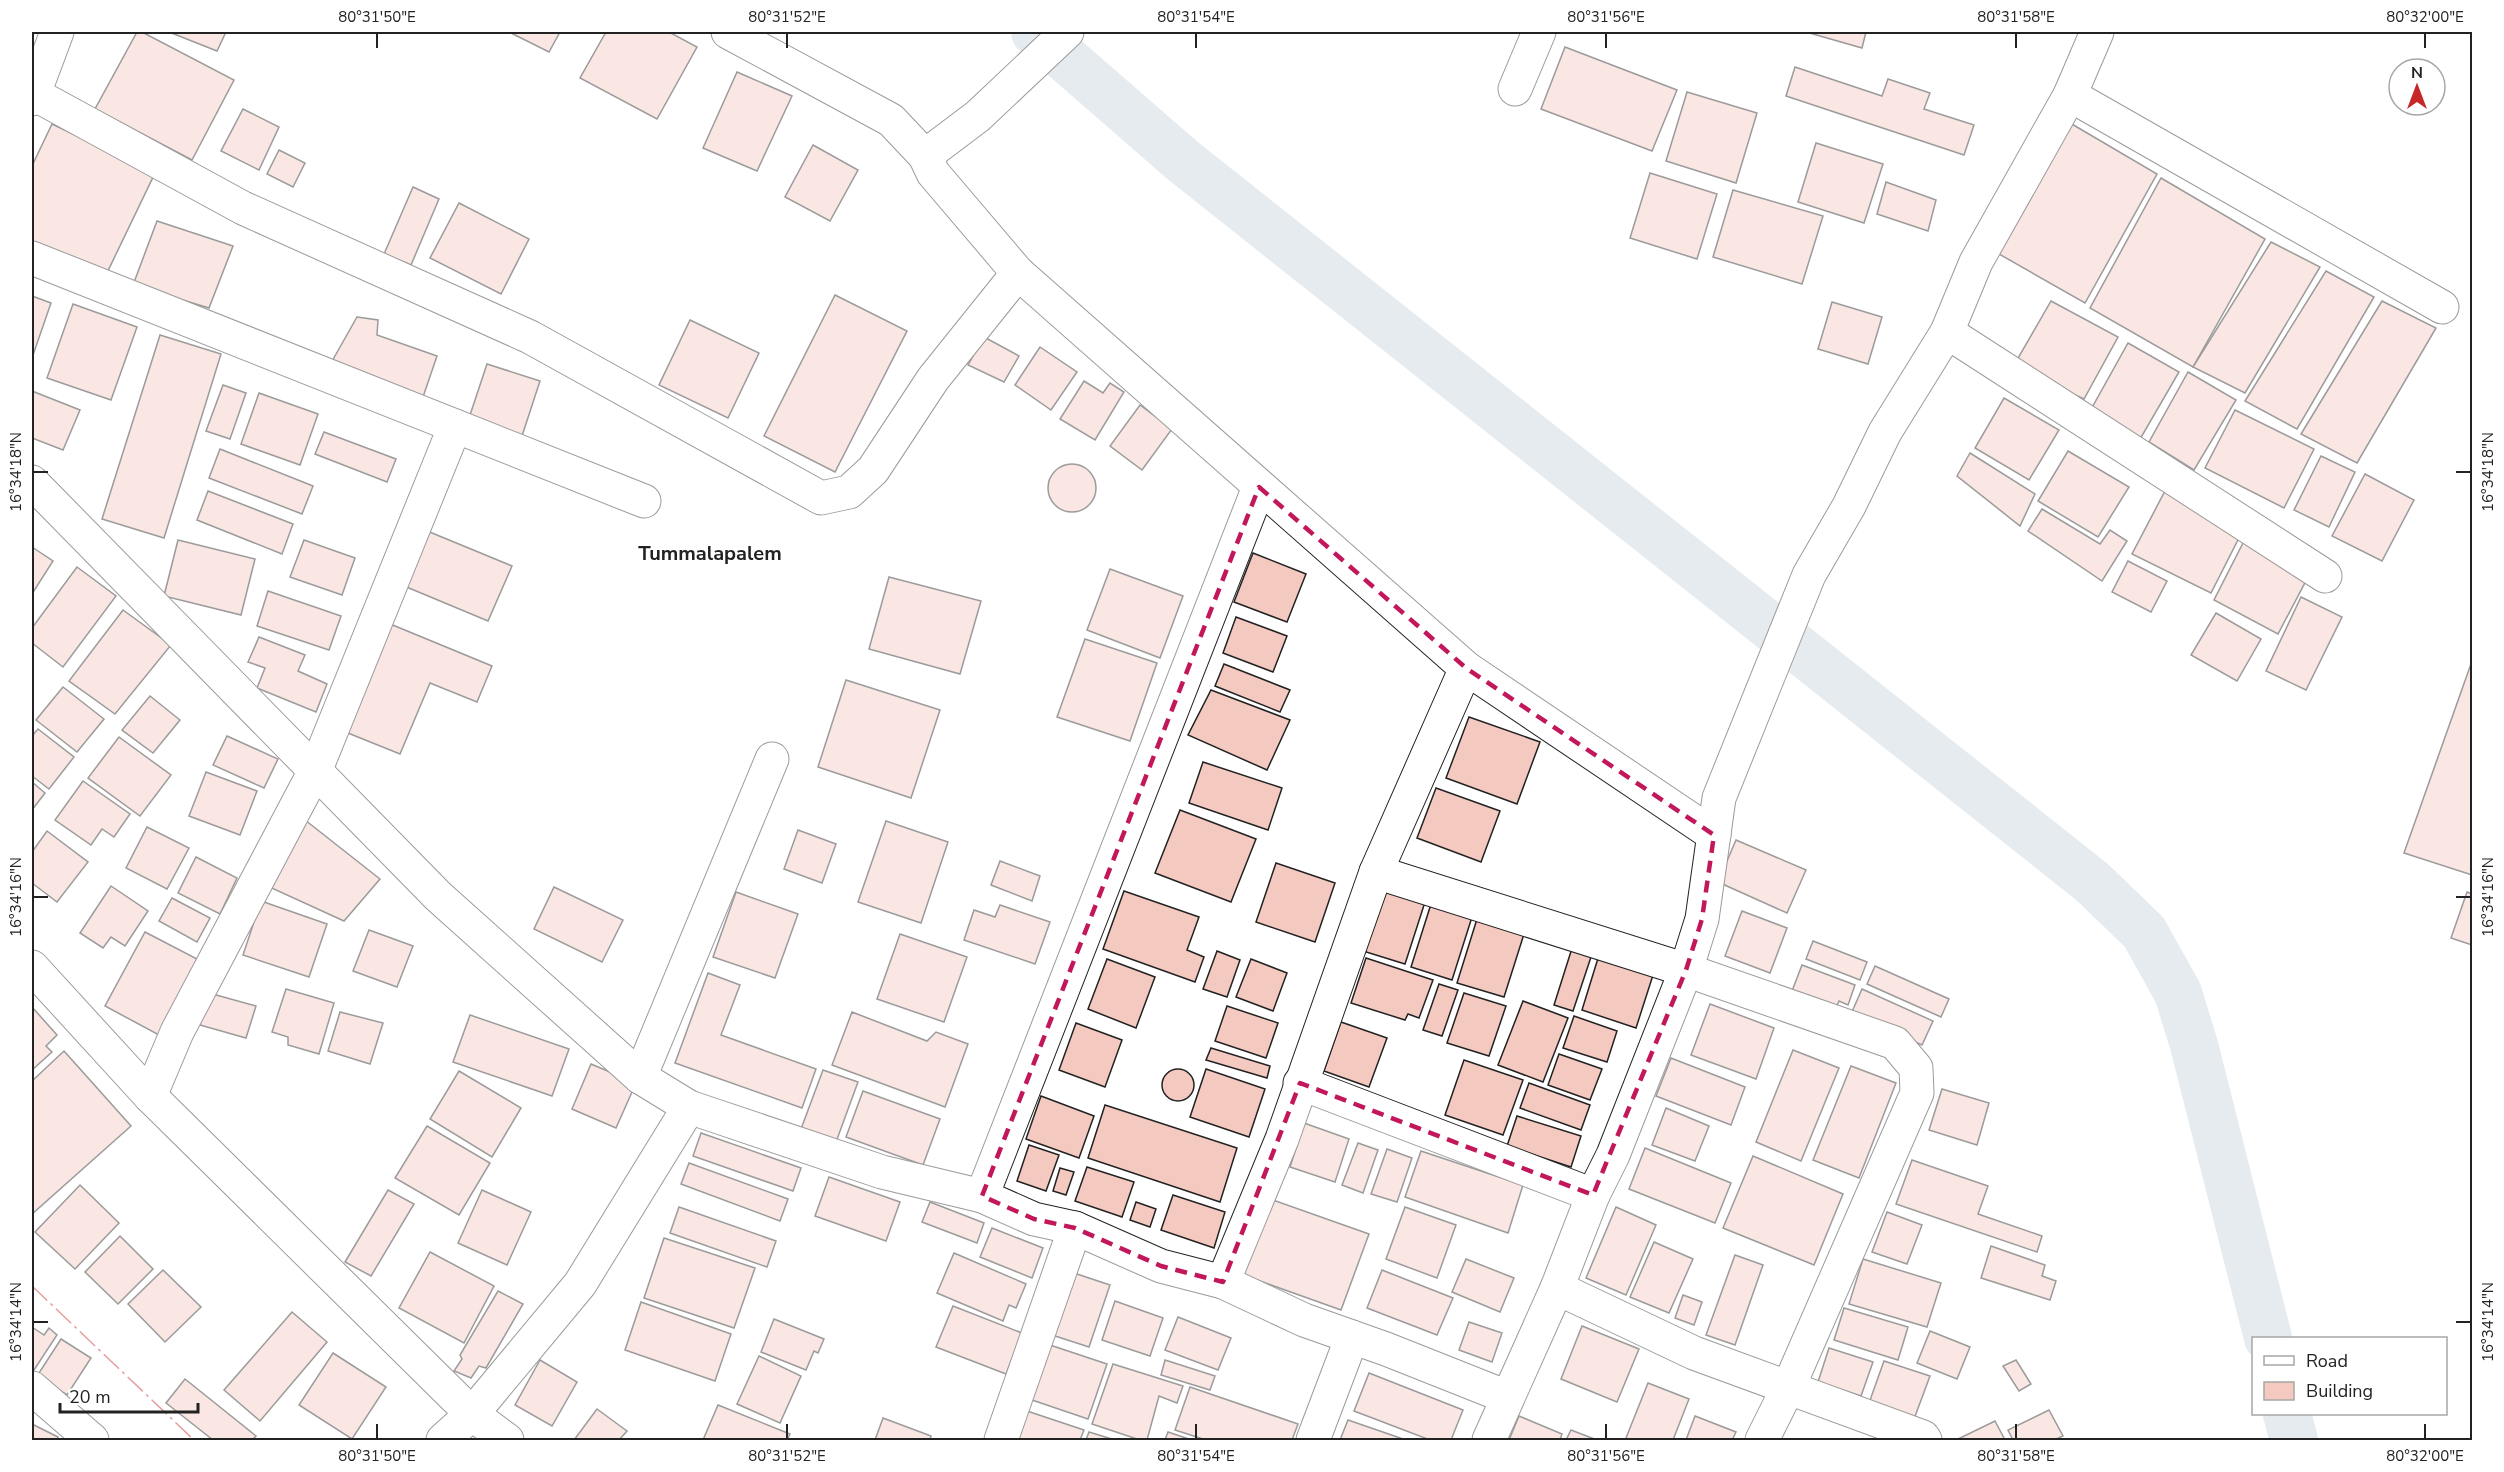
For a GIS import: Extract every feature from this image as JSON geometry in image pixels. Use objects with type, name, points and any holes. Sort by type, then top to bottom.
[{"type":"street","points":[[57,32],[33,96],[243,208],[530,337],[821,498],[849,492],[873,470],[933,379],[1018,273]]},
{"type":"street","points":[[728,32],[891,120],[925,156],[933,173],[1018,273],[1466,668],[1714,835]]},
{"type":"street","points":[[925,156],[978,116],[1067,32]]},
{"type":"street","points":[[1515,89],[1539,32]]},
{"type":"street","points":[[1489,1440],[1557,1288],[1686,970],[1702,919],[1719,798],[1809,575],[1849,506],[1885,432],[1947,332],[1976,262],[2070,95],[2097,32]]},
{"type":"street","points":[[2070,95],[2442,308]]},
{"type":"street","points":[[32,258],[644,501]]},
{"type":"street","points":[[1947,332],[2325,576]]},
{"type":"street","points":[[150,1096],[177,1032],[316,769],[455,426]]},
{"type":"street","points":[[32,482],[316,769],[438,896],[640,1077],[689,1107],[882,1172],[982,1196],[1035,1219],[1075,1228],[1161,1266],[1223,1281],[1304,1320],[1352,1336],[1507,1397]]},
{"type":"street","points":[[982,1196],[1259,487]]},
{"type":"street","points":[[1223,1281],[1282,1139],[1376,872],[1466,668]]},
{"type":"street","points":[[640,1077],[772,759]]},
{"type":"street","points":[[1376,872],[1686,970],[1895,1043],[1916,1068],[1917,1094],[1789,1386],[1762,1440]]},
{"type":"street","points":[[32,967],[150,1096],[472,1414],[507,1440]]},
{"type":"street","points":[[1300,1083],[1593,1195]]},
{"type":"street","points":[[443,1440],[472,1414],[580,1284],[689,1107]]},
{"type":"street","points":[[1001,1440],[1075,1228]]},
{"type":"street","points":[[1557,1288],[1694,1353],[1789,1386],[1923,1437],[1925,1440]]},
{"type":"street","points":[[1313,1440],[1352,1336]]},
{"type":"street","points":[[32,1388],[92,1440]]},
{"type":"highlighted area","points":[[1259,487],[1466,668],[1714,835],[1702,919],[1686,970],[1593,1195],[1300,1083],[1223,1282],[1161,1266],[1075,1228],[1034,1219],[982,1196]]},
{"type":"building","points":[[137,32],[142,32],[234,80],[192,160],[95,109]]},
{"type":"building","points":[[169,32],[226,32],[217,51]]},
{"type":"building","points":[[509,32],[560,32],[549,52]]},
{"type":"building","points":[[606,32],[669,32],[697,47],[657,119],[580,78]]},
{"type":"building","points":[[1806,32],[1866,32],[1862,48]]},
{"type":"building","points":[[1565,47],[1677,90],[1652,151],[1541,109]]},
{"type":"building","points":[[1795,67],[1882,96],[1888,79],[1930,93],[1924,109],[1974,125],[1964,155],[1786,96]]},
{"type":"building","points":[[737,72],[792,96],[757,171],[703,148]]},
{"type":"building","points":[[1687,92],[1757,113],[1736,183],[1666,161]]},
{"type":"building","points":[[243,109],[279,127],[259,170],[221,151]]},
{"type":"building","points":[[2065,120],[2157,174],[2085,303],[1992,250]]},
{"type":"building","points":[[52,124],[155,173],[105,277],[32,241],[32,166]]},
{"type":"building","points":[[1816,143],[1883,164],[1864,223],[1798,202]]},
{"type":"building","points":[[813,145],[858,170],[830,221],[785,197]]},
{"type":"building","points":[[279,150],[305,163],[293,187],[267,174]]},
{"type":"building","points":[[1650,173],[1717,194],[1697,259],[1630,238]]},
{"type":"building","points":[[2161,178],[2265,239],[2193,367],[2090,308]]},
{"type":"building","points":[[1886,182],[1936,200],[1928,231],[1877,214]]},
{"type":"building","points":[[413,187],[439,199],[411,265],[384,254]]},
{"type":"building","points":[[1733,190],[1823,216],[1802,284],[1713,257]]},
{"type":"building","points":[[459,203],[529,239],[501,294],[430,258]]},
{"type":"building","points":[[157,221],[233,246],[209,308],[133,285]]},
{"type":"building","points":[[2271,242],[2320,267],[2245,393],[2193,367]]},
{"type":"building","points":[[2326,271],[2374,297],[2297,429],[2245,401]]},
{"type":"building","points":[[835,295],[907,331],[835,472],[764,436]]},
{"type":"building","points":[[32,296],[51,303],[32,358]]},
{"type":"building","points":[[2051,301],[2118,337],[2084,399],[2013,367]]},
{"type":"building","points":[[2382,301],[2436,328],[2357,463],[2301,434]]},
{"type":"building","points":[[1832,302],[1882,317],[1868,364],[1818,349]]},
{"type":"building","points":[[73,304],[137,327],[111,400],[47,378]]},
{"type":"building","points":[[357,317],[378,320],[377,335],[437,356],[423,397],[331,363]]},
{"type":"building","points":[[690,320],[759,353],[728,418],[659,385]]},
{"type":"building","points":[[160,335],[221,354],[164,538],[102,519]]},
{"type":"building","points":[[984,337],[1019,356],[1004,382],[968,365]]},
{"type":"building","points":[[2128,343],[2179,372],[2139,441],[2089,413]]},
{"type":"building","points":[[1040,347],[1077,372],[1051,410],[1015,385]]},
{"type":"building","points":[[487,364],[540,381],[521,439],[468,421]]},
{"type":"building","points":[[2188,372],[2236,400],[2194,470],[2149,442]]},
{"type":"building","points":[[1084,381],[1103,393],[1110,383],[1124,392],[1095,440],[1060,419]]},
{"type":"building","points":[[223,385],[246,393],[230,439],[206,431]]},
{"type":"building","points":[[32,391],[80,410],[63,450],[32,438]]},
{"type":"building","points":[[259,393],[318,414],[300,465],[241,444]]},
{"type":"building","points":[[2004,398],[2059,430],[2029,480],[1975,448]]},
{"type":"building","points":[[1140,405],[1172,429],[1142,470],[1110,446]]},
{"type":"building","points":[[2235,410],[2314,449],[2284,508],[2205,468]]},
{"type":"building","points":[[324,432],[396,459],[387,482],[315,454]]},
{"type":"building","points":[[220,449],[313,486],[302,514],[209,478]]},
{"type":"building","points":[[2068,451],[2129,487],[2098,537],[2038,501]]},
{"type":"building","points":[[1970,453],[2035,494],[2020,526],[1957,476]]},
{"type":"building","points":[[2321,456],[2355,472],[2329,527],[2294,510]]},
{"type":"building","points":[[1067,464],[1077,464],[1089,471],[1096,483],[1096,493],[1089,505],[1077,512],[1067,512],[1052,501],[1048,493],[1048,483],[1059,468]]},
{"type":"building","points":[[2365,474],[2414,500],[2382,561],[2332,536]]},
{"type":"building","points":[[2166,489],[2244,528],[2211,593],[2132,554]]},
{"type":"building","points":[[208,491],[293,524],[282,554],[197,520]]},
{"type":"building","points":[[2042,509],[2100,544],[2110,530],[2127,541],[2102,581],[2028,531]]},
{"type":"building","points":[[420,528],[512,566],[488,621],[397,583]]},
{"type":"building","points":[[178,540],[255,559],[241,615],[164,596]]},
{"type":"building","points":[[304,540],[355,558],[342,595],[290,577]]},
{"type":"building","points":[[2244,541],[2309,575],[2278,634],[2214,600]]},
{"type":"building","points":[[32,547],[53,561],[32,594]]},
{"type":"building","points":[[1253,553],[1306,574],[1287,622],[1234,602]]},
{"type":"building","points":[[2128,561],[2167,581],[2151,612],[2112,592]]},
{"type":"building","points":[[77,567],[116,596],[63,667],[32,643],[32,628]]},
{"type":"building","points":[[1110,569],[1183,596],[1160,658],[1087,630]]},
{"type":"building","points":[[889,577],[981,601],[960,674],[869,649]]},
{"type":"building","points":[[268,591],[341,616],[329,650],[257,626]]},
{"type":"building","points":[[2301,597],[2342,617],[2306,690],[2266,671]]},
{"type":"building","points":[[123,610],[171,645],[115,714],[69,681]]},
{"type":"building","points":[[2216,613],[2261,639],[2237,681],[2191,655]]},
{"type":"building","points":[[1236,617],[1287,636],[1273,672],[1223,653]]},
{"type":"building","points":[[383,621],[492,666],[477,702],[430,683],[400,754],[338,729]]},
{"type":"building","points":[[259,637],[305,655],[298,671],[327,684],[316,712],[257,688],[265,668],[248,662]]},
{"type":"building","points":[[1085,639],[1157,663],[1130,741],[1057,717]]},
{"type":"building","points":[[2472,661],[2472,875],[2404,853]]},
{"type":"building","points":[[1224,664],[1290,690],[1280,712],[1215,686]]},
{"type":"building","points":[[846,680],[940,710],[911,798],[818,767]]},
{"type":"building","points":[[63,687],[104,719],[77,752],[36,720]]},
{"type":"building","points":[[1211,690],[1290,720],[1267,770],[1188,735]]},
{"type":"building","points":[[150,696],[180,720],[153,753],[122,730]]},
{"type":"building","points":[[1469,717],[1540,742],[1517,804],[1446,778]]},
{"type":"building","points":[[38,729],[74,757],[49,789],[32,776],[32,736]]},
{"type":"building","points":[[227,736],[278,759],[264,788],[213,765]]},
{"type":"building","points":[[119,737],[171,775],[140,816],[88,778]]},
{"type":"building","points":[[1203,762],[1282,788],[1268,830],[1189,803]]},
{"type":"building","points":[[206,772],[257,791],[240,835],[189,816]]},
{"type":"building","points":[[83,781],[130,814],[114,837],[102,829],[91,845],[55,820]]},
{"type":"building","points":[[32,782],[45,793],[32,810]]},
{"type":"building","points":[[1436,788],[1500,811],[1481,862],[1417,838]]},
{"type":"building","points":[[1180,810],[1256,839],[1231,902],[1155,873]]},
{"type":"building","points":[[305,820],[380,879],[344,921],[265,885]]},
{"type":"building","points":[[886,821],[948,842],[921,923],[858,902]]},
{"type":"building","points":[[147,827],[189,848],[167,889],[126,868]]},
{"type":"building","points":[[798,830],[836,844],[822,883],[784,869]]},
{"type":"building","points":[[47,831],[88,862],[57,902],[32,883],[32,852]]},
{"type":"building","points":[[1736,840],[1806,870],[1787,913],[1718,882]]},
{"type":"building","points":[[196,857],[237,878],[220,914],[178,893]]},
{"type":"building","points":[[1000,861],[1040,876],[1032,901],[991,885]]},
{"type":"building","points":[[1276,863],[1335,883],[1315,942],[1256,922]]},
{"type":"building","points":[[111,886],[148,911],[125,946],[111,937],[103,948],[80,933]]},
{"type":"building","points":[[554,887],[623,920],[602,962],[534,929]]},
{"type":"building","points":[[1383,889],[1425,902],[1405,964],[1363,951]]},
{"type":"building","points":[[1124,891],[1199,917],[1187,950],[1204,957],[1195,982],[1103,949]]},
{"type":"building","points":[[736,892],[798,914],[775,978],[713,957]]},
{"type":"building","points":[[2467,892],[2472,894],[2472,945],[2451,938]]},
{"type":"building","points":[[172,898],[210,918],[197,942],[159,921]]},
{"type":"building","points":[[261,901],[327,924],[309,977],[243,955]]},
{"type":"building","points":[[1431,904],[1472,917],[1452,980],[1411,967]]},
{"type":"building","points":[[1000,905],[1050,922],[1035,964],[964,940],[974,910],[995,917]]},
{"type":"building","points":[[1742,911],[1787,928],[1770,973],[1725,956]]},
{"type":"building","points":[[1477,919],[1524,934],[1504,997],[1457,983]]},
{"type":"building","points":[[369,930],[413,946],[397,987],[353,971]]},
{"type":"building","points":[[145,932],[199,960],[159,1035],[105,1006]]},
{"type":"building","points":[[900,934],[967,957],[944,1022],[877,999]]},
{"type":"building","points":[[1813,941],[1867,962],[1860,980],[1806,959]]},
{"type":"building","points":[[1573,945],[1593,951],[1573,1011],[1554,1005]]},
{"type":"building","points":[[1217,951],[1240,960],[1227,997],[1203,989]]},
{"type":"building","points":[[1599,955],[1654,972],[1636,1028],[1582,1010]]},
{"type":"building","points":[[1366,958],[1433,980],[1419,1018],[1408,1014],[1405,1020],[1351,1003]]},
{"type":"building","points":[[1107,959],[1155,977],[1136,1028],[1088,1009]]},
{"type":"building","points":[[1251,959],[1287,973],[1273,1011],[1236,997]]},
{"type":"building","points":[[1802,965],[1855,985],[1848,1005],[1839,1001],[1836,1008],[1792,991]]},
{"type":"building","points":[[1875,966],[1949,999],[1941,1017],[1867,984]]},
{"type":"building","points":[[708,973],[740,985],[721,1035],[816,1069],[802,1108],[675,1063]]},
{"type":"building","points":[[1439,984],[1458,990],[1442,1036],[1423,1030]]},
{"type":"building","points":[[286,989],[334,1003],[319,1054],[288,1045],[288,1037],[272,1032]]},
{"type":"building","points":[[1862,989],[1933,1021],[1922,1045],[1851,1014]]},
{"type":"building","points":[[209,993],[256,1006],[246,1038],[200,1025]]},
{"type":"building","points":[[1464,993],[1506,1006],[1489,1056],[1447,1043]]},
{"type":"building","points":[[1523,1001],[1568,1018],[1543,1082],[1498,1065]]},
{"type":"building","points":[[1710,1004],[1774,1028],[1756,1079],[1691,1055]]},
{"type":"building","points":[[1227,1006],[1278,1023],[1266,1058],[1215,1041]]},
{"type":"building","points":[[32,1007],[57,1035],[46,1046],[52,1052],[32,1070]]},
{"type":"building","points":[[340,1012],[383,1023],[370,1064],[328,1051]]},
{"type":"building","points":[[852,1012],[927,1041],[936,1032],[968,1044],[945,1107],[832,1065]]},
{"type":"building","points":[[470,1015],[569,1049],[552,1096],[453,1062]]},
{"type":"building","points":[[1574,1016],[1617,1031],[1607,1062],[1563,1048]]},
{"type":"building","points":[[1341,1022],[1387,1038],[1369,1087],[1324,1071]]},
{"type":"building","points":[[1076,1023],[1122,1040],[1105,1087],[1059,1070]]},
{"type":"building","points":[[1211,1048],[1270,1066],[1267,1078],[1206,1060]]},
{"type":"building","points":[[1793,1050],[1839,1068],[1801,1161],[1756,1142]]},
{"type":"building","points":[[64,1051],[131,1126],[32,1214],[32,1081]]},
{"type":"building","points":[[1559,1054],[1602,1069],[1590,1100],[1548,1085]]},
{"type":"building","points":[[1671,1058],[1745,1087],[1731,1125],[1656,1096]]},
{"type":"building","points":[[1464,1060],[1523,1080],[1503,1135],[1445,1115]]},
{"type":"building","points":[[591,1064],[636,1083],[616,1128],[572,1109]]},
{"type":"building","points":[[1851,1066],[1896,1083],[1859,1178],[1813,1160]]},
{"type":"building","points":[[1178,1069],[1189,1074],[1194,1085],[1189,1096],[1178,1101],[1167,1096],[1162,1085],[1167,1074]]},
{"type":"building","points":[[1206,1069],[1265,1089],[1249,1137],[1190,1117]]},
{"type":"building","points":[[823,1070],[858,1082],[836,1142],[801,1129]]},
{"type":"building","points":[[459,1071],[521,1108],[492,1157],[430,1119]]},
{"type":"building","points":[[1529,1083],[1590,1105],[1581,1130],[1520,1108]]},
{"type":"building","points":[[1942,1089],[1989,1103],[1977,1145],[1929,1130]]},
{"type":"building","points":[[863,1091],[940,1119],[923,1165],[846,1137]]},
{"type":"building","points":[[1041,1096],[1094,1116],[1079,1158],[1026,1139]]},
{"type":"building","points":[[1105,1105],[1237,1148],[1220,1202],[1088,1158]]},
{"type":"building","points":[[1666,1108],[1709,1126],[1695,1161],[1652,1145]]},
{"type":"building","points":[[1517,1116],[1581,1136],[1571,1167],[1507,1146]]},
{"type":"building","points":[[1304,1123],[1349,1139],[1335,1182],[1290,1167]]},
{"type":"building","points":[[427,1126],[490,1163],[459,1215],[395,1178]]},
{"type":"building","points":[[701,1133],[801,1168],[793,1191],[693,1156]]},
{"type":"building","points":[[1358,1143],[1378,1150],[1363,1193],[1342,1185]]},
{"type":"building","points":[[1029,1145],[1059,1155],[1046,1191],[1017,1181]]},
{"type":"building","points":[[1645,1148],[1731,1183],[1715,1223],[1629,1189]]},
{"type":"building","points":[[1387,1149],[1412,1158],[1397,1202],[1371,1194]]},
{"type":"building","points":[[1421,1151],[1523,1185],[1508,1233],[1405,1197]]},
{"type":"building","points":[[1753,1156],[1843,1194],[1814,1265],[1723,1228]]},
{"type":"building","points":[[1912,1160],[1988,1186],[1978,1214],[2042,1236],[2037,1252],[1896,1204]]},
{"type":"building","points":[[689,1163],[788,1199],[780,1221],[681,1184]]},
{"type":"building","points":[[1087,1167],[1134,1182],[1122,1217],[1075,1201]]},
{"type":"building","points":[[1060,1168],[1074,1172],[1066,1195],[1053,1191]]},
{"type":"building","points":[[829,1177],[900,1202],[886,1241],[815,1216]]},
{"type":"building","points":[[80,1185],[119,1223],[75,1269],[35,1232]]},
{"type":"building","points":[[388,1190],[414,1204],[371,1276],[345,1262]]},
{"type":"building","points":[[482,1190],[531,1212],[507,1265],[458,1243]]},
{"type":"building","points":[[1173,1195],[1225,1212],[1214,1248],[1161,1230]]},
{"type":"building","points":[[1270,1199],[1369,1234],[1341,1310],[1243,1275]]},
{"type":"building","points":[[930,1202],[984,1223],[977,1243],[922,1222]]},
{"type":"building","points":[[1136,1202],[1156,1209],[1150,1227],[1130,1220]]},
{"type":"building","points":[[679,1207],[776,1241],[767,1267],[670,1233]]},
{"type":"building","points":[[1405,1207],[1456,1225],[1437,1278],[1386,1259]]},
{"type":"building","points":[[1616,1207],[1656,1225],[1626,1295],[1586,1278]]},
{"type":"building","points":[[1887,1212],[1922,1225],[1907,1264],[1872,1252]]},
{"type":"building","points":[[992,1228],[1043,1248],[1032,1278],[980,1257]]},
{"type":"building","points":[[120,1236],[153,1269],[118,1304],[85,1272]]},
{"type":"building","points":[[664,1238],[755,1268],[734,1328],[644,1298]]},
{"type":"building","points":[[1654,1242],[1693,1259],[1669,1313],[1630,1297]]},
{"type":"building","points":[[1991,1246],[2045,1265],[2042,1276],[2056,1281],[2050,1300],[1981,1278]]},
{"type":"building","points":[[430,1252],[494,1286],[464,1343],[399,1308]]},
{"type":"building","points":[[954,1253],[1026,1284],[1016,1308],[1009,1305],[1003,1321],[937,1293]]},
{"type":"building","points":[[1735,1255],[1763,1265],[1735,1345],[1706,1335]]},
{"type":"building","points":[[1466,1259],[1514,1278],[1500,1312],[1452,1292]]},
{"type":"building","points":[[1863,1259],[1941,1283],[1927,1327],[1849,1304]]},
{"type":"building","points":[[163,1270],[201,1307],[165,1342],[128,1304]]},
{"type":"building","points":[[1382,1270],[1453,1298],[1437,1335],[1367,1308]]},
{"type":"building","points":[[1071,1272],[1110,1285],[1089,1347],[1049,1334]]},
{"type":"building","points":[[498,1291],[523,1304],[486,1368],[479,1366],[471,1378],[454,1371],[462,1359],[460,1355]]},
{"type":"building","points":[[1683,1295],[1702,1302],[1694,1325],[1675,1318]]},
{"type":"building","points":[[1115,1301],[1163,1318],[1150,1356],[1102,1340]]},
{"type":"building","points":[[641,1302],[731,1334],[715,1381],[625,1350]]},
{"type":"building","points":[[953,1306],[1022,1333],[1006,1374],[936,1347]]},
{"type":"building","points":[[1844,1308],[1908,1327],[1898,1360],[1834,1340]]},
{"type":"building","points":[[292,1312],[327,1342],[260,1421],[224,1390]]},
{"type":"building","points":[[1178,1317],[1231,1338],[1218,1370],[1165,1350]]},
{"type":"building","points":[[774,1319],[824,1339],[818,1353],[814,1351],[806,1370],[761,1352]]},
{"type":"building","points":[[1469,1322],[1502,1333],[1492,1362],[1459,1350]]},
{"type":"building","points":[[1582,1326],[1639,1349],[1617,1402],[1561,1379]]},
{"type":"building","points":[[32,1327],[44,1335],[49,1328],[57,1335],[32,1373]]},
{"type":"building","points":[[1930,1331],[1970,1347],[1957,1379],[1917,1363]]},
{"type":"building","points":[[61,1339],[91,1358],[67,1395],[37,1376]]},
{"type":"building","points":[[1050,1345],[1107,1364],[1088,1419],[1032,1400]]},
{"type":"building","points":[[1829,1348],[1873,1362],[1861,1396],[1818,1382]]},
{"type":"building","points":[[333,1353],[386,1387],[352,1439],[299,1405]]},
{"type":"building","points":[[759,1356],[801,1376],[780,1423],[737,1404]]},
{"type":"building","points":[[540,1360],[577,1382],[552,1426],[515,1405]]},
{"type":"building","points":[[1165,1360],[1215,1376],[1210,1390],[1161,1375]]},
{"type":"building","points":[[2016,1360],[2031,1384],[2019,1391],[2003,1366]]},
{"type":"building","points":[[1884,1361],[1930,1376],[1914,1419],[1869,1403]]},
{"type":"building","points":[[1113,1364],[1183,1386],[1177,1403],[1159,1396],[1147,1440],[1140,1440],[1092,1424]]},
{"type":"building","points":[[1369,1373],[1463,1410],[1451,1440],[1430,1440],[1354,1411]]},
{"type":"building","points":[[185,1379],[256,1436],[252,1440],[213,1440],[166,1403]]},
{"type":"building","points":[[1648,1383],[1689,1399],[1673,1440],[1626,1438]]},
{"type":"building","points":[[1190,1387],[1298,1424],[1292,1440],[1206,1440],[1175,1430]]},
{"type":"building","points":[[718,1405],[790,1434],[787,1440],[703,1440]]},
{"type":"building","points":[[597,1409],[627,1431],[619,1440],[574,1440]]},
{"type":"building","points":[[2049,1410],[2063,1436],[2054,1440],[2013,1440],[2008,1430]]},
{"type":"building","points":[[1027,1411],[1084,1430],[1080,1440],[1017,1440]]},
{"type":"building","points":[[1519,1416],[1562,1434],[1560,1440],[1509,1440]]},
{"type":"building","points":[[1695,1416],[1736,1432],[1732,1440],[1686,1440]]},
{"type":"building","points":[[883,1418],[931,1436],[930,1440],[875,1440]]},
{"type":"building","points":[[1348,1420],[1406,1440],[1340,1440]]},
{"type":"building","points":[[1995,1421],[2005,1440],[1956,1440]]},
{"type":"building","points":[[32,1424],[58,1437],[57,1440],[32,1440]]},
{"type":"building","points":[[1571,1430],[1597,1440],[1566,1440]]},
{"type":"building","points":[[1089,1432],[1115,1440],[1086,1440]]},
{"type":"building","points":[[1168,1432],[1192,1440],[1165,1440]]},
{"type":"waterway","points":[[1035,32],[1182,160],[2092,882],[2144,932],[2178,993],[2194,1045],[2268,1337]]},
{"type":"waterway","points":[[2287,1415],[2294,1440]]},
{"type":"power","points":[[32,1286],[194,1440]]},
{"type":"district","name":"Tummalapalem","points":[[710,553]]}]
